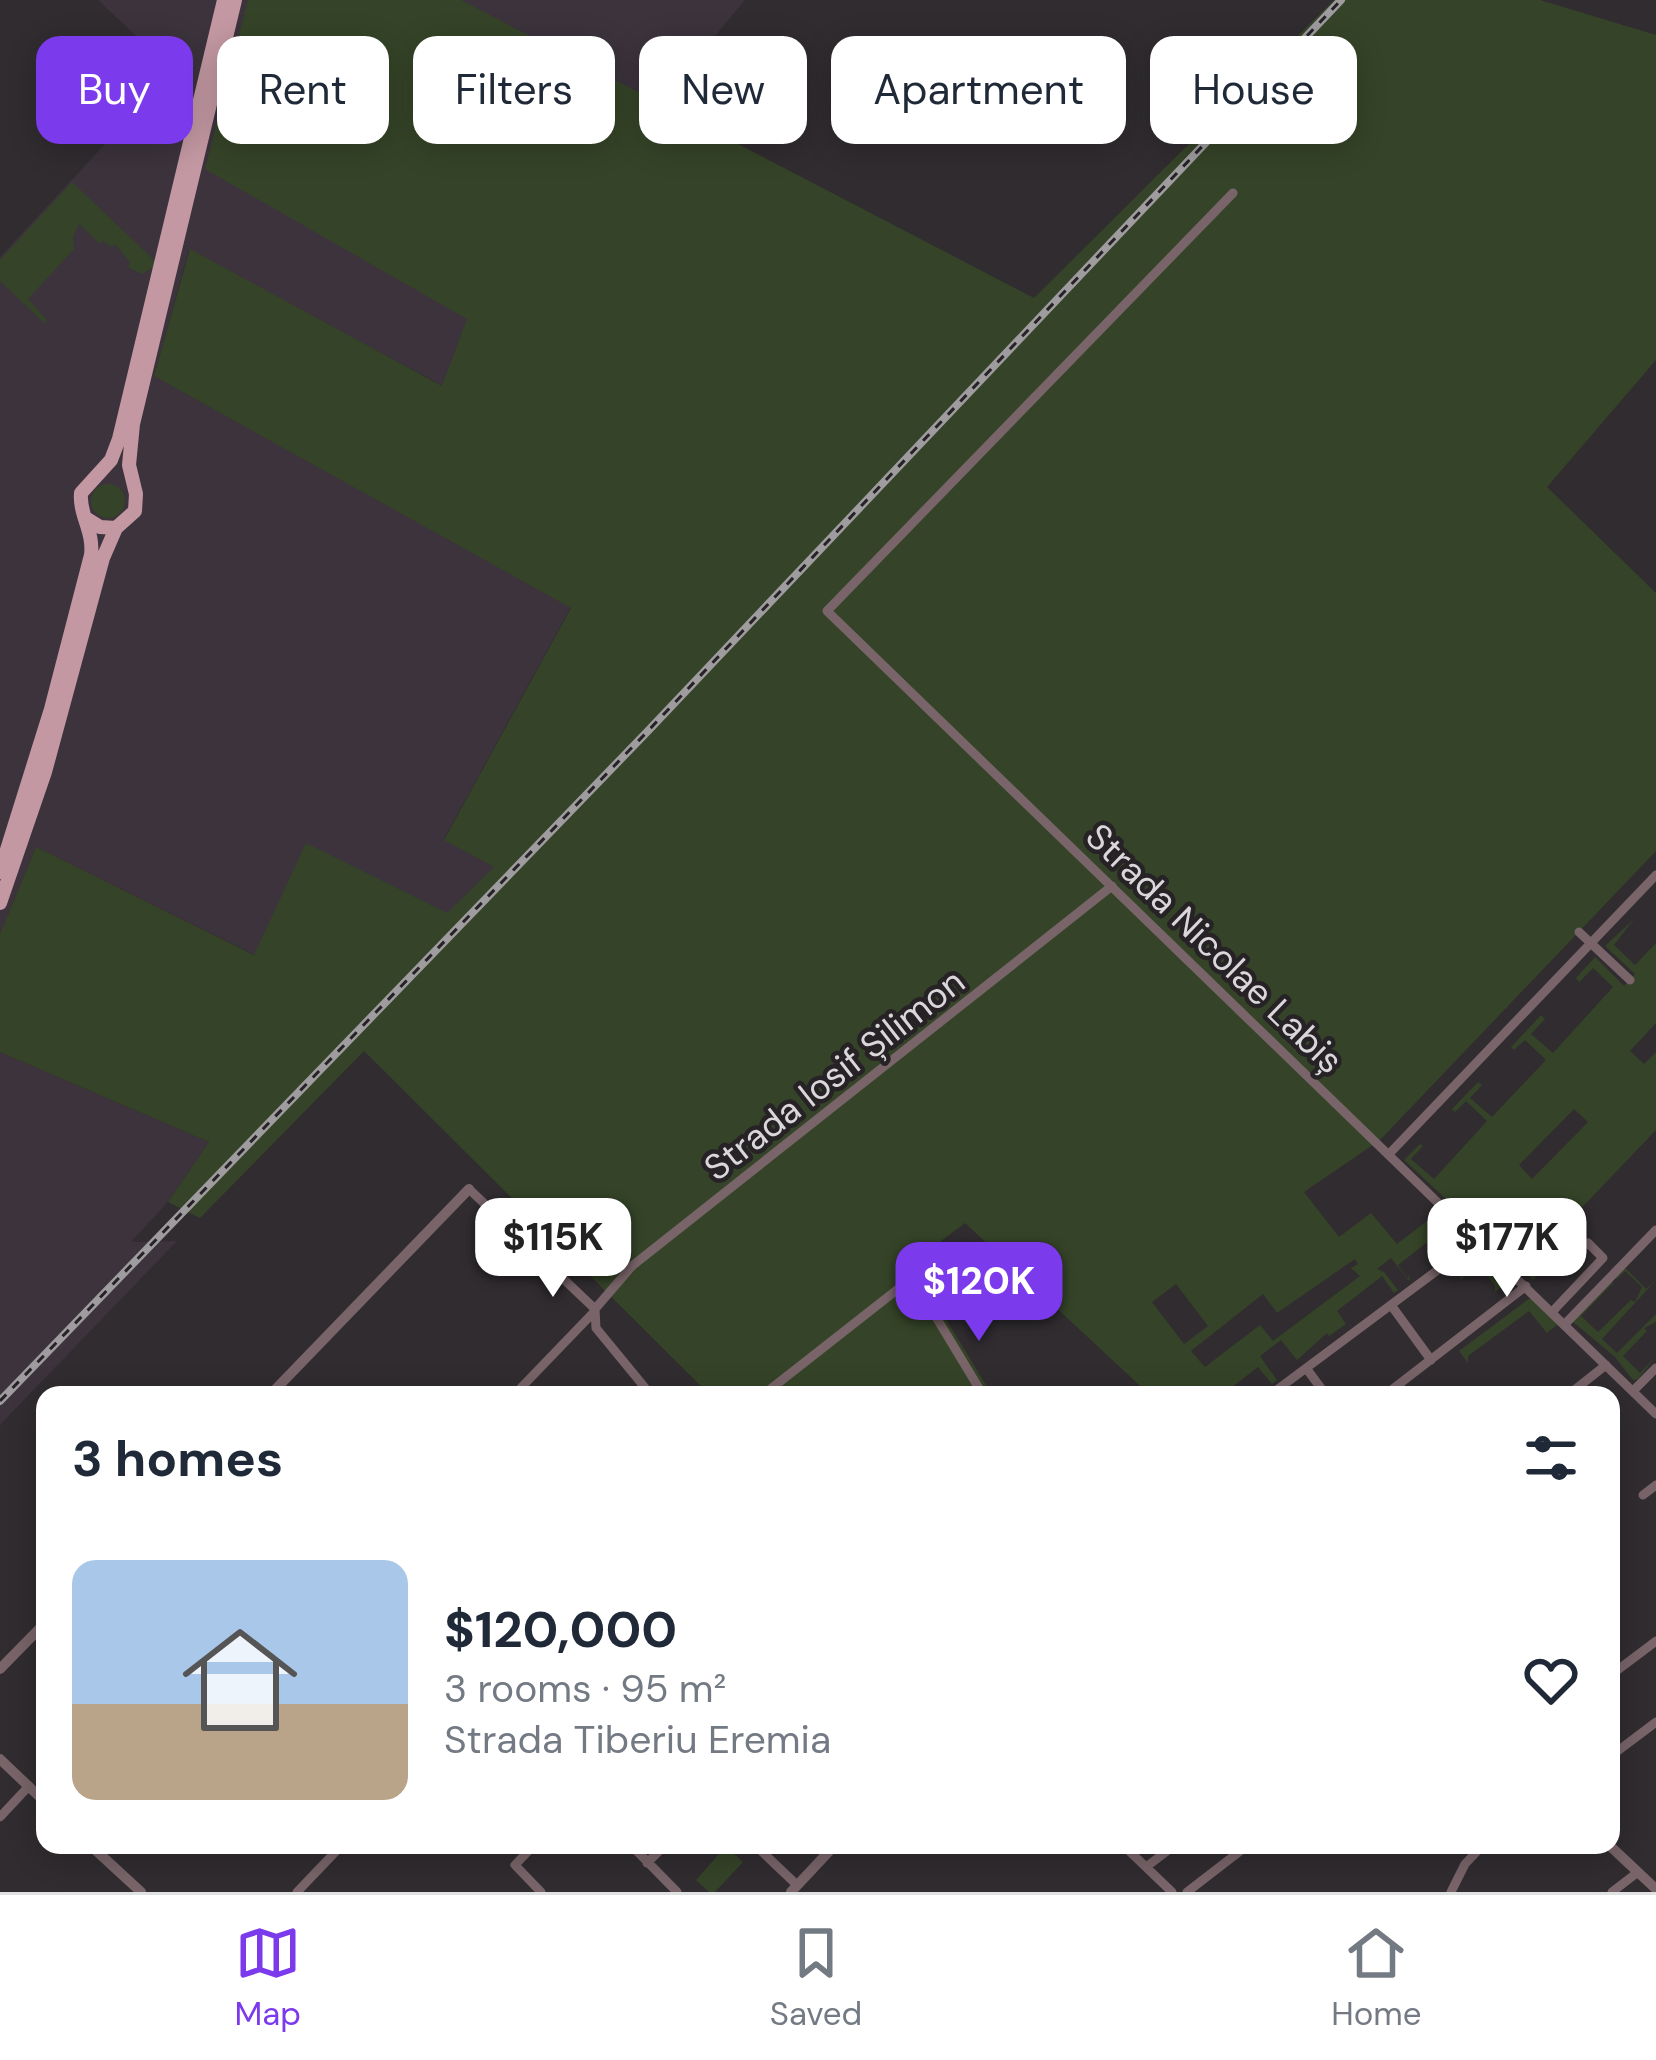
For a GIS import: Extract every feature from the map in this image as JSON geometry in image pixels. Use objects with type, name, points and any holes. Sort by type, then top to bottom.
[{"type":"main road","points":[[0,872],[32,778],[83,592],[92,544],[81,493],[116,449],[224,0]]},
{"type":"main road","points":[[0,903],[45,772],[103,558],[116,528],[135,512],[128,453],[133,424],[235,0]]},
{"type":"main road","points":[[98,474],[113,472],[132,484]]},
{"type":"main road","points":[[86,518],[100,527],[116,528]]},
{"type":"street","name":"Strada Nicolae Labiș","points":[[1233,193],[827,611],[1656,1414]]},
{"type":"street","points":[[1390,1153],[1656,875]]},
{"type":"street","name":"Strada Iosif Șilimon","points":[[523,1386],[632,1266],[1112,886]]},
{"type":"street","points":[[1579,932],[1630,980]]},
{"type":"street","points":[[279,1386],[469,1189],[594,1311],[596,1328],[643,1386]]},
{"type":"street","points":[[1564,1324],[1656,1230]]},
{"type":"street","points":[[1282,1386],[1478,1240]]},
{"type":"street","points":[[1552,1312],[1604,1258],[1586,1245]]},
{"type":"street","points":[[774,1386],[912,1278]]},
{"type":"street","points":[[1396,1386],[1526,1286]]},
{"type":"street","points":[[1390,1305],[1431,1360]]},
{"type":"street","points":[[936,1317],[978,1386]]},
{"type":"street","points":[[1579,1386],[1606,1365]]},
{"type":"street","points":[[1306,1368],[1319,1386]]},
{"type":"street","points":[[1634,1391],[1656,1368]]},
{"type":"street","points":[[1643,1495],[1656,1485]]},
{"type":"street","points":[[0,1669],[36,1632]]},
{"type":"street","points":[[1620,1668],[1656,1641]]},
{"type":"street","points":[[1620,1749],[1656,1722]]},
{"type":"street","points":[[0,1759],[36,1793]]},
{"type":"street","points":[[0,1816],[29,1786]]},
{"type":"street","points":[[100,1854],[141,1892]]},
{"type":"street","points":[[297,1892],[333,1854]]},
{"type":"street","points":[[525,1854],[514,1865],[541,1892]]},
{"type":"street","points":[[640,1854],[677,1892]]},
{"type":"street","points":[[647,1863],[656,1854]]},
{"type":"street","points":[[763,1854],[794,1888],[827,1854]]},
{"type":"street","points":[[1133,1854],[1172,1892]]},
{"type":"street","points":[[1146,1867],[1163,1854]]},
{"type":"street","points":[[1187,1892],[1236,1854]]},
{"type":"street","points":[[1450,1892],[1475,1854]]},
{"type":"street","points":[[1619,1854],[1656,1889]]},
{"type":"street","points":[[1612,1892],[1638,1872]]},
{"type":"shaded area","points":[[98,0],[745,0],[715,36],[639,36],[639,95],[615,82],[615,36],[413,36],[413,144],[533,144],[458,312],[468,318],[443,386],[189,250],[154,376],[571,607],[444,839],[494,867],[447,914],[255,955],[36,847],[0,934],[0,257],[105,144],[193,144],[193,36],[136,36]]},
{"type":"shaded area","points":[[0,1052],[209,1142],[168,1202],[131,1242],[177,1241],[0,1425]]},
{"type":"green space","points":[[248,0],[461,0],[530,36],[413,36],[413,144],[615,144],[615,80],[639,93],[639,144],[738,144],[1034,298],[1189,144],[1357,144],[1357,36],[1298,36],[1334,0],[1540,0],[1656,35],[1656,360],[1547,487],[1656,593],[1656,851],[1380,1140],[1304,1192],[1339,1237],[1371,1213],[1397,1244],[1440,1211],[1467,1238],[1454,1248],[1443,1230],[1398,1265],[1410,1276],[1409,1281],[1391,1258],[1377,1269],[1398,1290],[1394,1293],[1382,1276],[1337,1311],[1346,1324],[1327,1333],[1297,1360],[1281,1340],[1260,1356],[1277,1380],[1272,1384],[1258,1367],[1234,1386],[1140,1386],[965,1223],[912,1263],[987,1386],[701,1386],[364,1051],[200,1218],[168,1202],[209,1142],[0,1052],[0,934],[36,847],[254,955],[306,843],[447,913],[494,867],[444,840],[571,608],[154,376],[190,249],[442,386],[467,319],[205,169],[217,122],[217,144],[389,144],[389,36],[239,36]],"holes":[[[1355,1259],[1358,1264],[1351,1268],[1360,1276],[1273,1341],[1260,1325],[1205,1367],[1191,1351],[1263,1294],[1277,1313]],[[1176,1284],[1208,1326],[1184,1344],[1152,1302]]]},
{"type":"green space","points":[[72,182],[155,266],[142,274],[128,267],[130,262],[115,244],[100,244],[79,224],[74,249],[28,299],[46,319],[45,324],[0,281],[0,260]]},
{"type":"green space","points":[[108,484],[120,489],[125,501],[120,513],[108,518],[96,513],[91,501],[96,489]]},
{"type":"green space","points":[[1635,918],[1614,945],[1635,965],[1656,943],[1656,1023],[1630,1051],[1644,1064],[1656,1052],[1656,1130],[1570,1220],[1580,1230],[1533,1280],[1404,1160],[1420,1144],[1423,1146],[1411,1159],[1434,1179],[1487,1121],[1466,1101],[1455,1112],[1452,1109],[1478,1082],[1482,1085],[1470,1098],[1492,1117],[1546,1060],[1525,1040],[1514,1050],[1511,1047],[1541,1015],[1545,1019],[1531,1034],[1553,1053],[1613,987],[1593,968],[1579,982],[1576,978],[1595,957],[1624,986],[1635,974],[1605,946]],"holes":[[[1574,1109],[1588,1122],[1532,1179],[1519,1165]]]},
{"type":"green space","points":[[1478,1248],[1514,1284],[1504,1275],[1505,1284],[1495,1292],[1480,1266],[1461,1279],[1457,1274],[1482,1255]]},
{"type":"green space","points":[[1624,1267],[1646,1289],[1656,1280],[1602,1339],[1617,1353],[1656,1314],[1656,1322],[1644,1328],[1647,1331],[1623,1356],[1640,1373],[1656,1356],[1638,1379],[1633,1380],[1615,1357],[1572,1321],[1611,1281],[1581,1316],[1598,1332],[1631,1300],[1635,1302],[1642,1287],[1625,1271],[1614,1277]]},
{"type":"green space","points":[[1530,1298],[1558,1324],[1547,1333],[1529,1311],[1468,1356],[1468,1363],[1459,1351]]},
{"type":"green space","points":[[719,1854],[734,1854],[743,1862],[715,1892],[696,1880]]},
{"type":"railway","points":[[0,1401],[646,733],[1341,0]]}]
